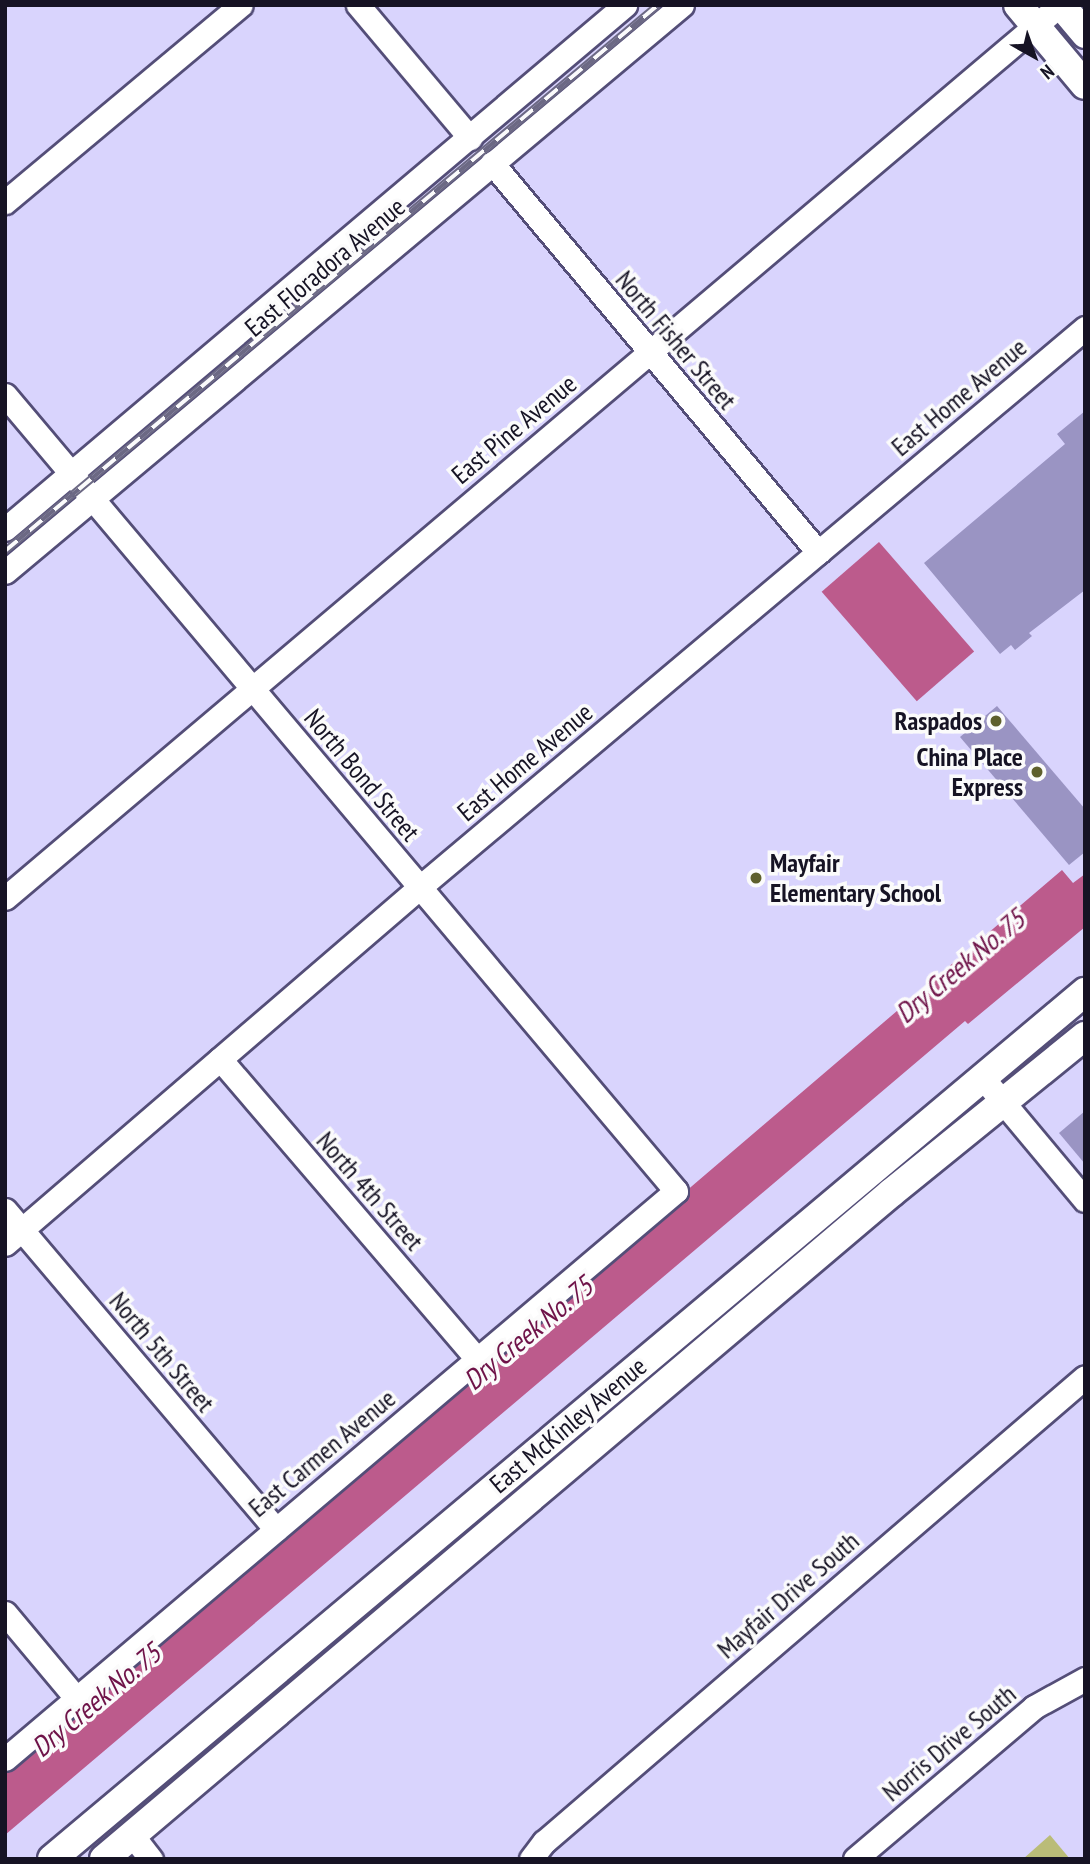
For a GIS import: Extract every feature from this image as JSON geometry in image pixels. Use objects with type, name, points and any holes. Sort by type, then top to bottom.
[{"type":"main road","points":[[1060,5],[1085,34]]},
{"type":"main road","points":[[1027,15],[1085,85]]},
{"type":"main road","name":"East McKinley Avenue","points":[[52,1859],[1085,992]]},
{"type":"main road","name":"East McKinley Avenue","points":[[104,1859],[1085,1036]]},
{"type":"main road","points":[[132,1835],[130,1826],[138,1807],[239,1720],[279,1667]]},
{"type":"street","points":[[5,202],[241,5]]},
{"type":"street","points":[[358,5],[470,138]]},
{"type":"street","name":"East Floradora Avenue","points":[[5,529],[625,5]]},
{"type":"street","name":"East Floradora Avenue","points":[[5,572],[682,5]]},
{"type":"street","name":"East Pine Avenue","points":[[5,898],[649,352],[1027,15],[1060,5]]},
{"type":"street","name":"North Fisher Street","points":[[492,163],[818,552]]},
{"type":"street","name":"East Home Avenue","points":[[13,1237],[420,887],[1085,328]]},
{"type":"street","name":"North Bond Street","points":[[5,395],[676,1191]]},
{"type":"street","name":"North 4th Street","points":[[220,1059],[477,1359]]},
{"type":"street","points":[[982,1077],[1085,1200]]},
{"type":"street","name":"East Carmen Avenue","points":[[5,1759],[676,1191]]},
{"type":"street","name":"North 5th Street","points":[[5,1210],[13,1237],[276,1529]]},
{"type":"street","name":"Mayfair Drive South","points":[[531,1859],[544,1842],[1085,1377]]},
{"type":"street","points":[[5,1613],[77,1699]]},
{"type":"street","name":"Norris Drive South","points":[[855,1859],[1034,1707],[1085,1679]]},
{"type":"street","points":[[132,1835],[151,1859]]},
{"type":"green space","points":[[1050,1835],[1070,1859],[1023,1859]]},
{"type":"water","points":[[879,542],[974,651],[917,701],[822,592]]},
{"type":"water","name":"Dry Creek No. 75","points":[[1062,870],[1073,883],[1085,874],[1085,927],[968,1024],[965,1021],[5,1835],[5,1773]]},
{"type":"building","points":[[1085,411],[1085,590],[1029,633],[1032,636],[1015,650],[1011,645],[1000,654],[924,563],[1065,444],[1057,434]]},
{"type":"building","points":[[997,706],[1085,809],[1085,852],[1069,865],[960,737]]},
{"type":"building","points":[[1085,1111],[1085,1164],[1059,1133]]},
{"type":"railway","points":[[5,551],[658,5]]},
{"type":"place","name":"Raspados","points":[[996,721]]},
{"type":"place","name":"China Place Express","points":[[1037,772]]},
{"type":"place","name":"Mayfair Elementary School","points":[[756,878]]}]
